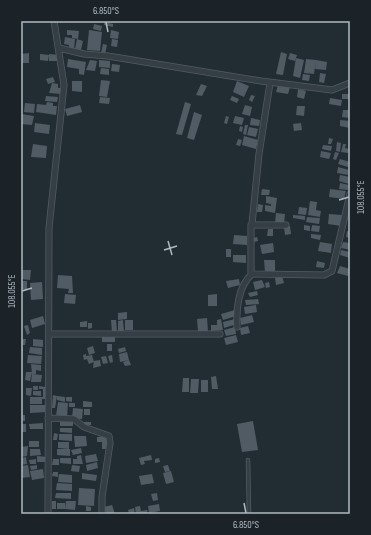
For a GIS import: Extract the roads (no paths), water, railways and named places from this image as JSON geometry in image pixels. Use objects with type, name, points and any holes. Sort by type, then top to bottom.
[{"type":"street","points":[[48,514],[49,228],[64,85],[54,21]]},
{"type":"street","points":[[59,48],[84,54],[108,56],[270,83],[332,90],[350,84]]},
{"type":"street","points":[[237,327],[237,313],[241,291],[251,275],[250,233],[259,154],[270,83]]},
{"type":"street","points":[[251,275],[329,274],[333,268],[350,194]]},
{"type":"street","points":[[252,224],[286,225]]},
{"type":"street","points":[[49,334],[220,334]]},
{"type":"street","points":[[48,418],[74,419],[84,426],[109,436],[110,443],[102,497],[102,514]]},
{"type":"lane","points":[[248,460],[249,514]]}]
